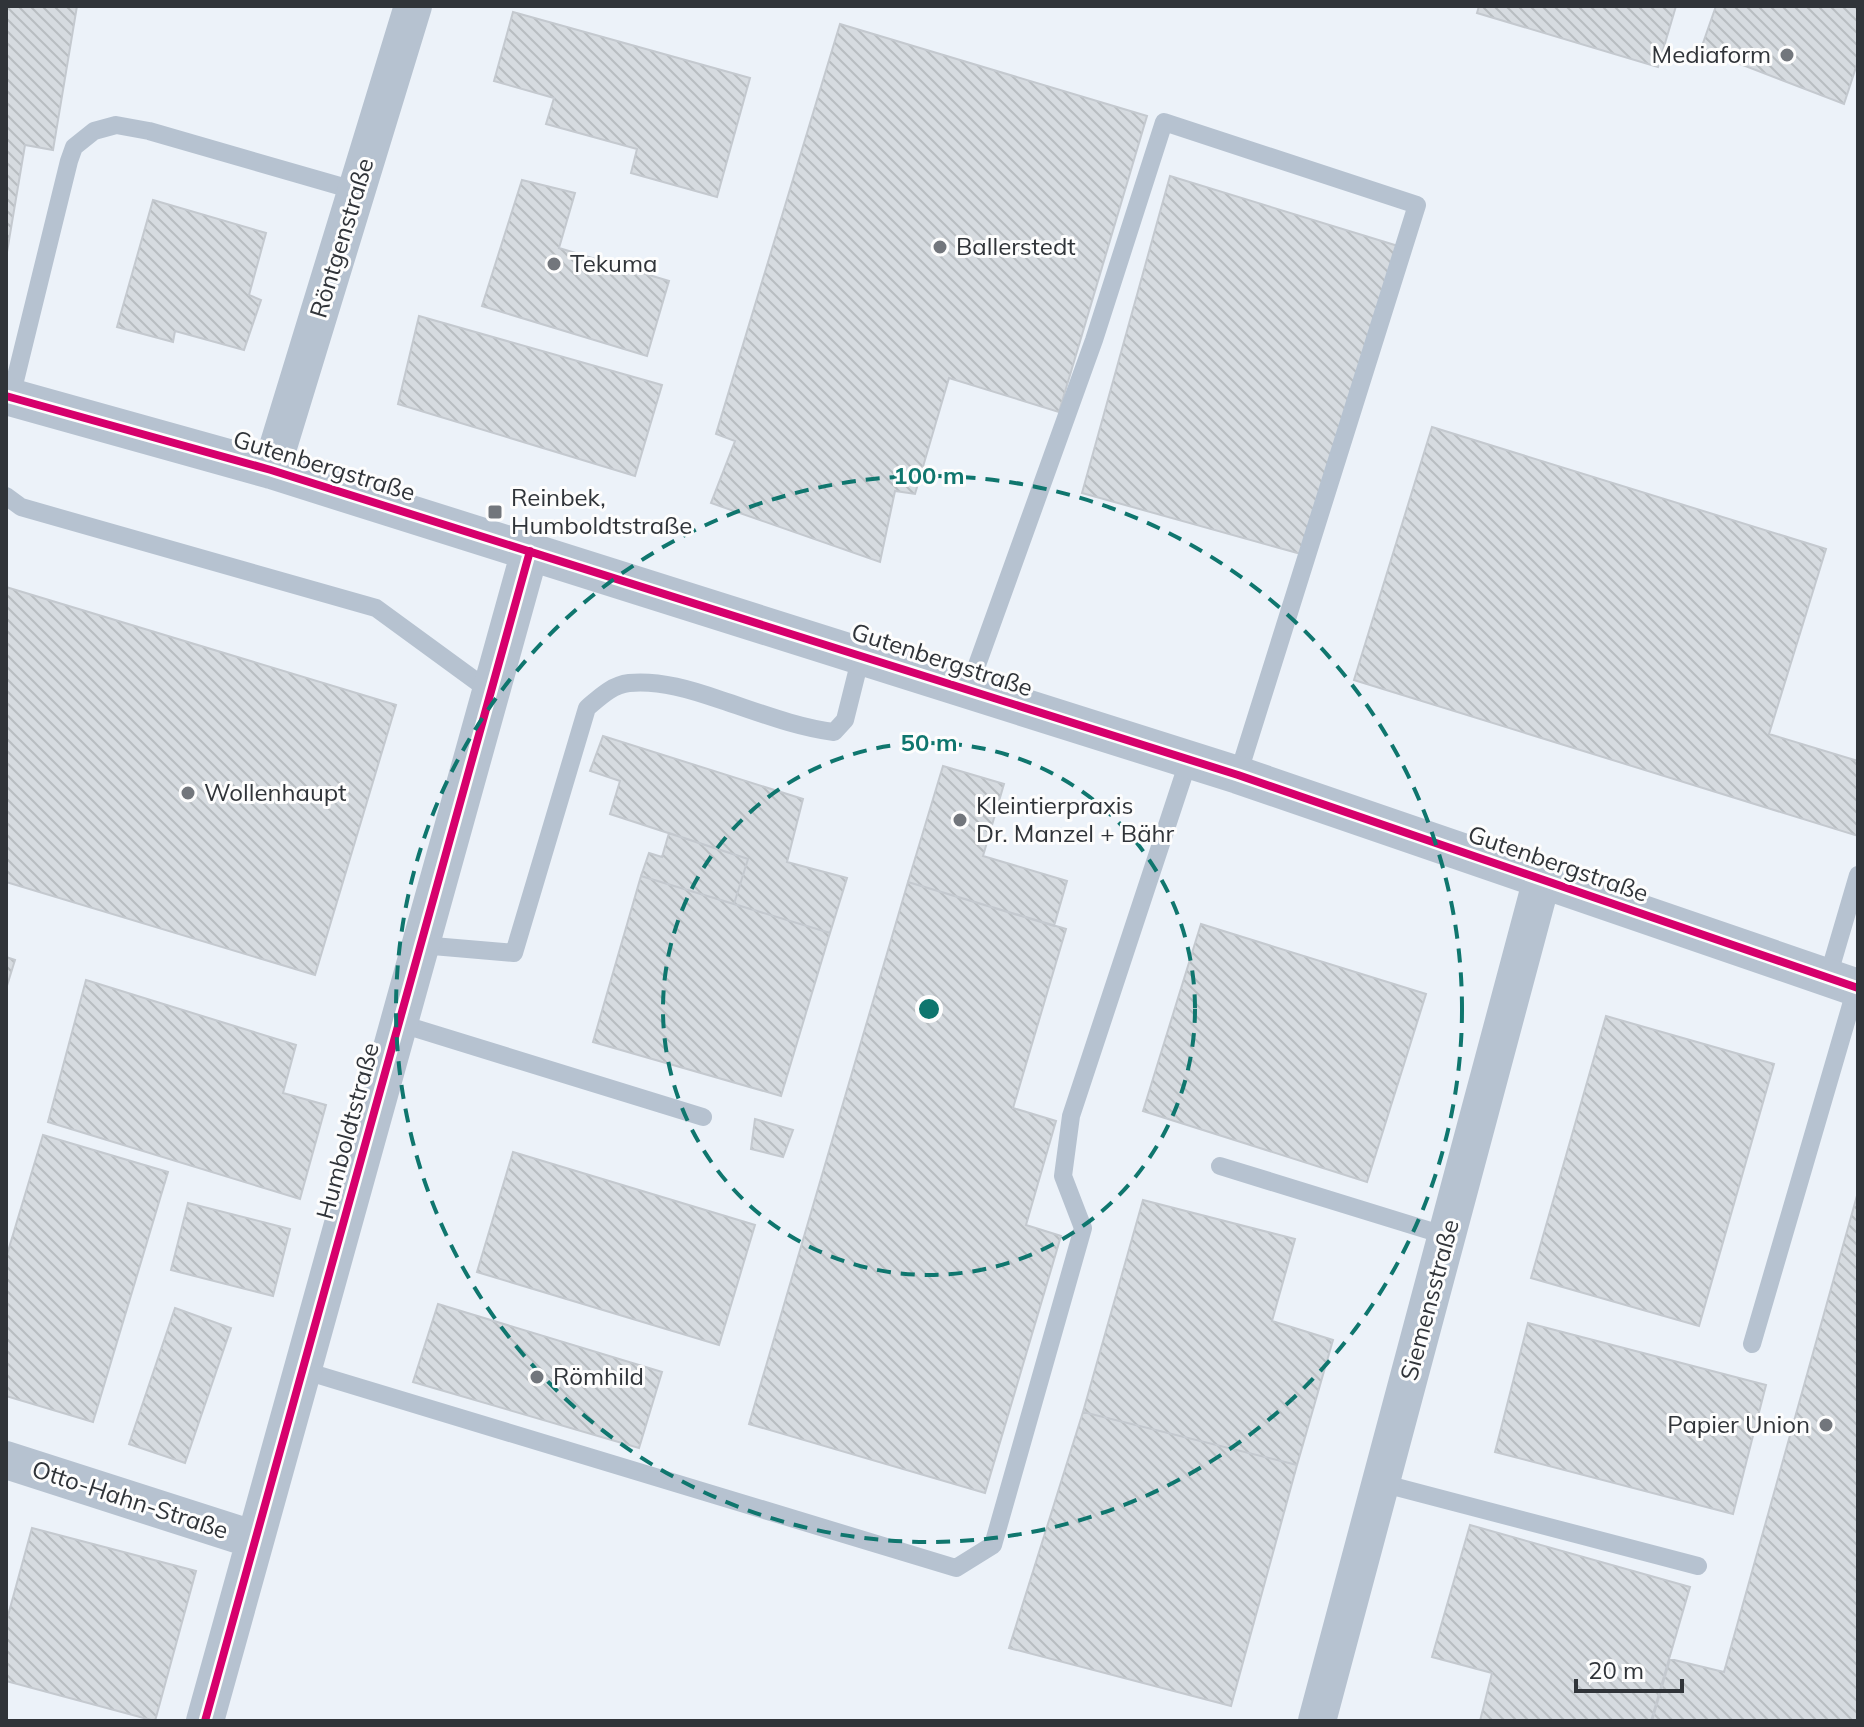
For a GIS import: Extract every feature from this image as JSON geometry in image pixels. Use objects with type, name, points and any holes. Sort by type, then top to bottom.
[{"type":"street","name":"Röntgenstraße","points":[[271,470],[413,6]]},
{"type":"street","name":"Gutenbergstraße","points":[[8,396],[271,470],[1189,759],[1847,984]]},
{"type":"street","name":"Humboldtstraße","points":[[205,1721],[530,551]]},
{"type":"street","name":"Siemensstraße","points":[[1317,1721],[1542,879]]},
{"type":"street","name":"Otto-Hahn-Straße","points":[[6,1460],[255,1540]]},
{"type":"lane","points":[[968,690],[1094,340],[1164,122],[1417,205],[1238,775]]},
{"type":"lane","points":[[8,396],[69,161],[74,147],[94,131],[116,125],[149,131],[357,191]]},
{"type":"lane","points":[[6,496],[21,507],[376,608],[491,692]]},
{"type":"lane","points":[[421,945],[514,953],[587,708],[607,691],[627,683],[678,687],[798,725],[834,732],[845,720],[861,656]]},
{"type":"lane","points":[[302,1370],[956,1568],[993,1545],[1083,1228],[1063,1176],[1071,1116],[1189,759]]},
{"type":"lane","points":[[1752,1344],[1847,984],[1858,875]]},
{"type":"lane","points":[[398,1023],[703,1117]]},
{"type":"lane","points":[[1220,1166],[1447,1236]]},
{"type":"lane","points":[[1381,1483],[1698,1566]]},
{"type":"building","points":[[6,6],[77,6],[53,150],[25,145],[6,258]]},
{"type":"building","points":[[1479,6],[1676,6],[1658,67],[1477,13]]},
{"type":"building","name":"Mediaform","points":[[1716,6],[1858,6],[1858,61],[1844,104],[1701,49]]},
{"type":"building","points":[[513,12],[750,78],[717,197],[631,173],[637,149],[546,124],[554,98],[494,81]]},
{"type":"building","name":"Ballerstedt","points":[[840,24],[1147,116],[1059,412],[949,378],[915,494],[895,491],[880,562],[711,503],[735,441],[716,434]]},
{"type":"building","points":[[1170,176],[1398,246],[1301,554],[1082,493]]},
{"type":"building","name":"Tekuma","points":[[522,180],[575,193],[559,248],[669,281],[647,356],[482,306]]},
{"type":"building","points":[[153,200],[266,233],[249,295],[261,300],[244,350],[175,331],[173,342],[117,327]]},
{"type":"building","points":[[419,316],[662,385],[635,476],[398,404]]},
{"type":"building","points":[[1432,427],[1826,549],[1769,734],[1858,761],[1858,836],[1354,680]]},
{"type":"building","name":"Wollenhaupt","points":[[6,587],[396,705],[315,975],[6,882]]},
{"type":"building","points":[[603,736],[803,799],[787,862],[847,878],[830,933],[734,904],[748,859],[610,814],[620,781],[590,771]]},
{"type":"building","name":"Kleintierpraxis Dr. Manzel + Bähr","points":[[943,766],[1004,784],[983,856],[1067,881],[1054,926],[908,882]]},
{"type":"building","points":[[669,833],[748,859],[734,904],[641,876],[649,853],[662,857]]},
{"type":"building","points":[[641,876],[830,933],[781,1096],[593,1042]]},
{"type":"building","points":[[908,882],[1066,929],[1013,1108],[1056,1121],[1026,1225],[1061,1236],[985,1493],[749,1424]]},
{"type":"building","points":[[1201,924],[1426,994],[1367,1182],[1143,1111]]},
{"type":"building","points":[[6,957],[15,960],[6,989]]},
{"type":"building","points":[[86,980],[296,1045],[283,1093],[326,1105],[300,1199],[48,1122]]},
{"type":"building","points":[[1606,1016],[1774,1064],[1699,1326],[1531,1278]]},
{"type":"building","points":[[755,1119],[793,1130],[783,1157],[751,1149]]},
{"type":"building","points":[[43,1135],[168,1172],[93,1422],[6,1396],[6,1258]]},
{"type":"building","points":[[513,1152],[755,1225],[719,1345],[477,1272]]},
{"type":"building","name":"Papier Union","points":[[1858,1192],[1858,1721],[1652,1721],[1670,1659],[1724,1672]]},
{"type":"building","points":[[1143,1200],[1295,1239],[1272,1321],[1333,1340],[1297,1465],[1083,1412]]},
{"type":"building","points":[[188,1203],[290,1229],[273,1296],[171,1270]]},
{"type":"building","name":"Römhild","points":[[438,1304],[662,1372],[639,1448],[413,1382]]},
{"type":"building","points":[[175,1308],[231,1328],[185,1463],[129,1444]]},
{"type":"building","points":[[1528,1323],[1766,1385],[1733,1514],[1495,1452]]},
{"type":"building","points":[[1083,1412],[1297,1465],[1231,1706],[1009,1648]]},
{"type":"building","points":[[1470,1525],[1690,1587],[1651,1721],[1480,1721],[1492,1673],[1432,1657]]},
{"type":"building","points":[[32,1528],[196,1571],[155,1721],[6,1681],[6,1623]]},
{"type":"cycle path","points":[[6,396],[271,470],[1238,775],[1858,988]]},
{"type":"cycle path","points":[[205,1721],[530,551]]},
{"type":"place","name":"Mediaform","points":[[1787,55]]},
{"type":"place","name":"Ballerstedt","points":[[940,247]]},
{"type":"place","name":"Tekuma","points":[[554,264]]},
{"type":"place","name":"Reinbek, Humboldtstraße","points":[[495,512]]},
{"type":"place","name":"Wollenhaupt","points":[[188,793]]},
{"type":"place","name":"Kleintierpraxis Dr. Manzel + Bähr","points":[[960,820]]},
{"type":"place","name":"Römhild","points":[[537,1377]]},
{"type":"place","name":"Papier Union","points":[[1826,1425]]}]
